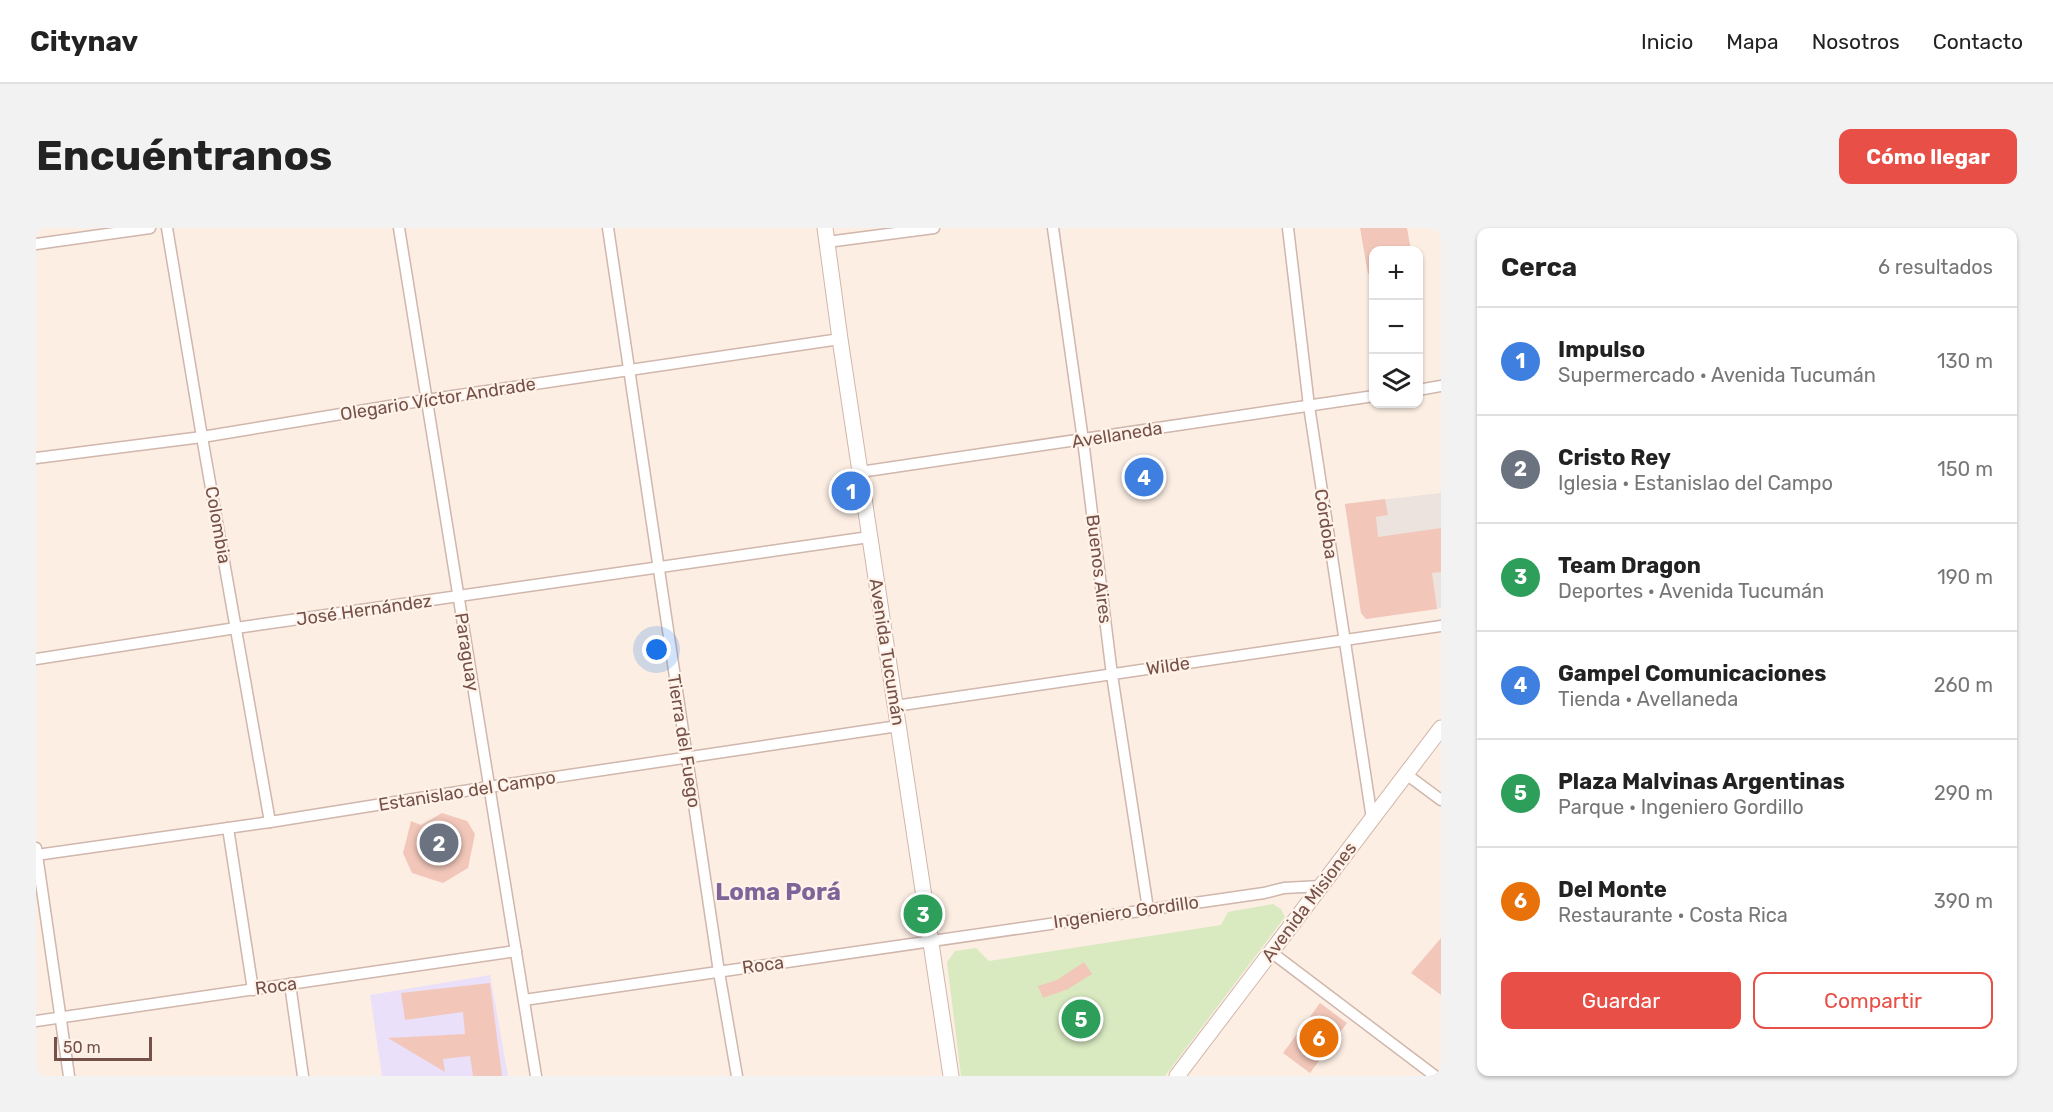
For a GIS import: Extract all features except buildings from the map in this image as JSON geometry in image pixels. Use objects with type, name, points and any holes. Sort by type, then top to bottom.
[{"type":"main road","name":"Avenida Tucumán","points":[[826,235],[869,537],[951,1076]]},
{"type":"main road","name":"Avenida Misiones","points":[[1177,1076],[1441,728]]},
{"type":"street","points":[[36,244],[150,228]]},
{"type":"street","name":"Colombia","points":[[168,228],[202,437],[270,822]]},
{"type":"street","name":"Paraguay","points":[[399,228],[536,1076]]},
{"type":"street","name":"Tierra del Fuego","points":[[608,228],[719,972],[737,1076]]},
{"type":"street","points":[[826,235],[934,228]]},
{"type":"street","name":"Buenos Aires","points":[[1053,228],[1083,440],[1112,675],[1148,909]]},
{"type":"street","name":"Córdoba","points":[[1288,228],[1309,406],[1372,819]]},
{"type":"street","name":"Olegario Víctor Andrade","points":[[36,458],[202,437],[426,400],[840,339]]},
{"type":"street","points":[[1423,389],[1441,386]]},
{"type":"street","name":"Avellaneda","points":[[860,472],[1369,397]]},
{"type":"street","name":"José Hernández","points":[[36,659],[869,537]]},
{"type":"street","name":"Wilde","points":[[895,706],[1441,626]]},
{"type":"street","name":"Estanislao del Campo","points":[[36,852],[270,822],[898,726]]},
{"type":"street","points":[[1406,774],[1441,800]]},
{"type":"street","points":[[228,828],[253,990]]},
{"type":"street","points":[[36,852],[69,1076]]},
{"type":"street","name":"Ingeniero Gordillo","points":[[930,941],[1264,893],[1284,888],[1322,886]]},
{"type":"street","name":"Roca","points":[[524,1000],[930,941]]},
{"type":"street","name":"Roca","points":[[36,1021],[516,951]]},
{"type":"street","points":[[1271,952],[1435,1076]]},
{"type":"street","points":[[290,984],[303,1076]]},
{"type":"shaded area","points":[[1441,493],[1441,608],[1366,619],[1361,613],[1345,504]]},
{"type":"shaded area","points":[[490,975],[508,1076],[382,1076],[370,995]]},
{"type":"green space","points":[[1273,904],[1281,909],[1285,917],[1165,1076],[961,1076],[947,962],[955,951],[976,948],[989,961],[1221,925],[1228,912]]},
{"type":"place","name":"Gampel Comunicaciones","points":[[1144,477]]},
{"type":"place","name":"Impulso","points":[[851,491]]},
{"type":"place","name":"Cristo Rey","points":[[439,843]]},
{"type":"place","name":"Team Dragon","points":[[923,914]]},
{"type":"place","name":"Plaza Malvinas Argentinas","points":[[1081,1019]]},
{"type":"place","name":"Del Monte","points":[[1319,1038]]},
{"type":"district","name":"Loma Porá","points":[[778,892]]}]
